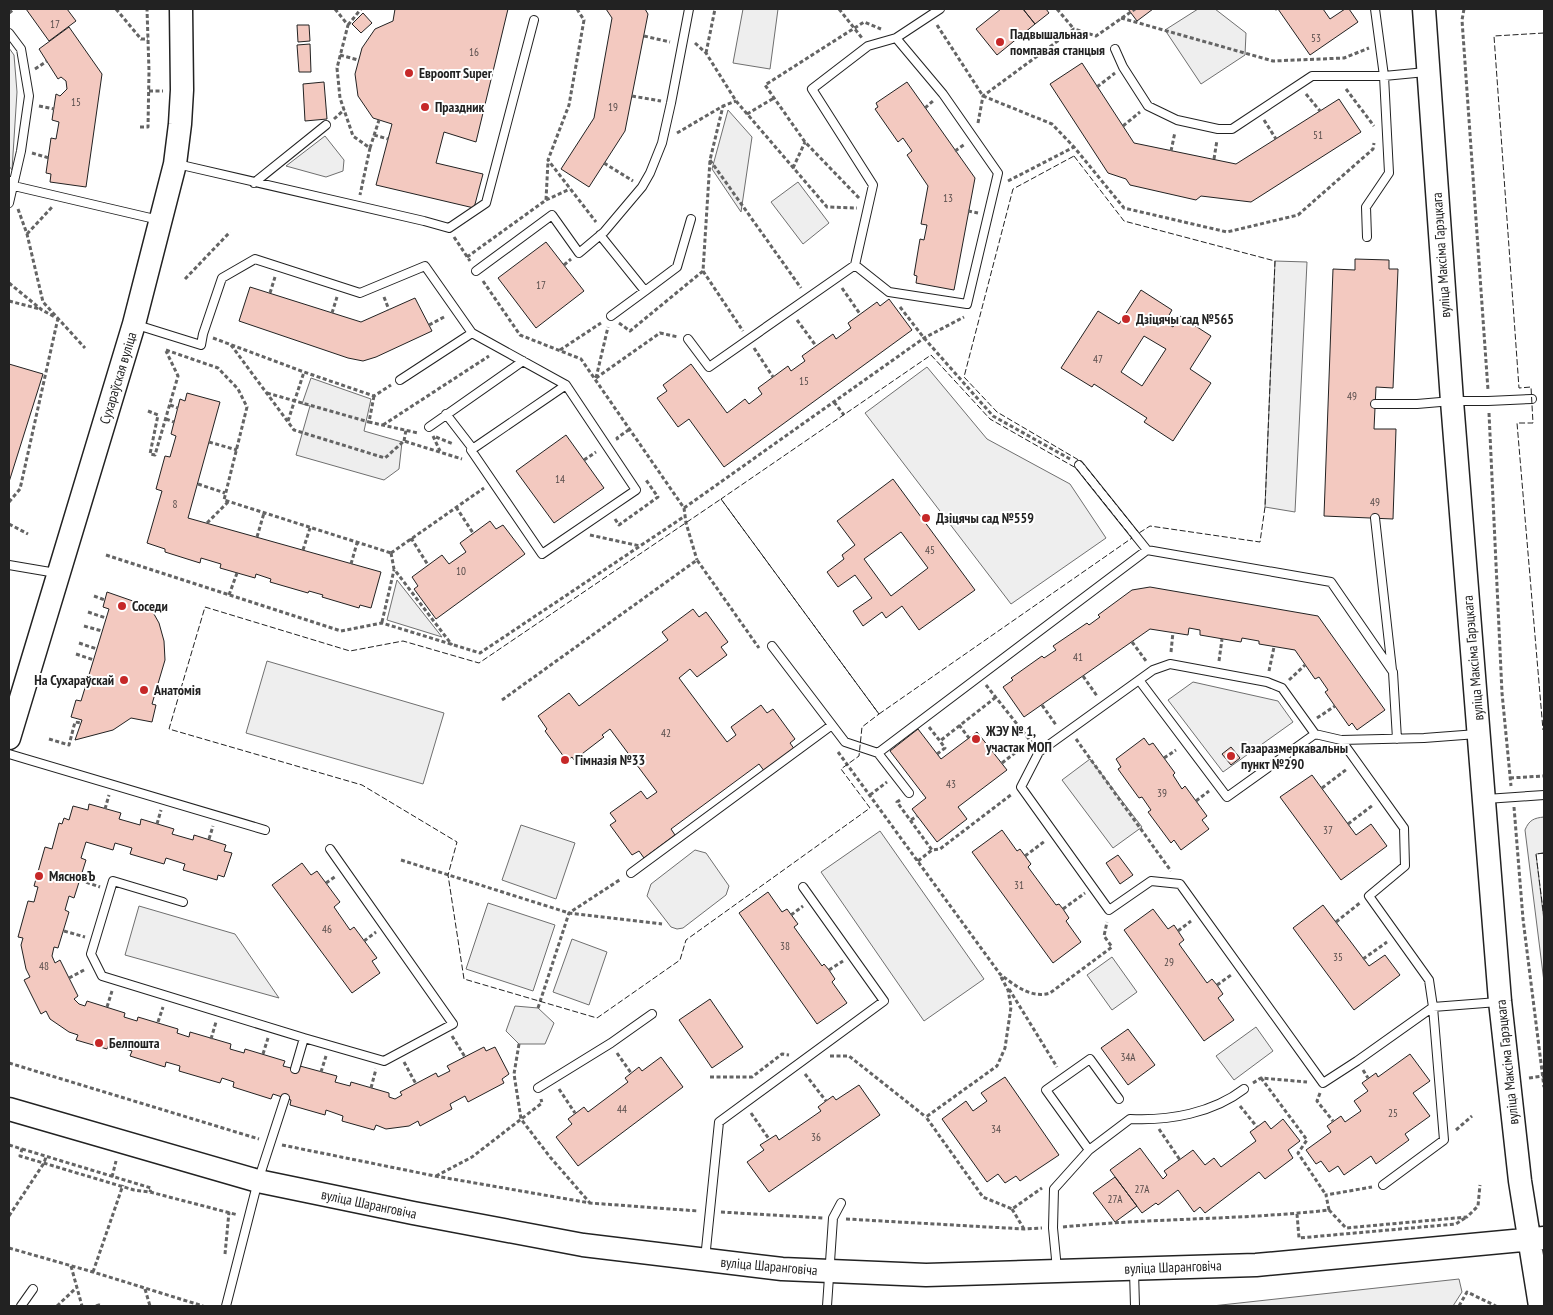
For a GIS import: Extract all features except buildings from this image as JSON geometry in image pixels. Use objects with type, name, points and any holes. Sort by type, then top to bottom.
[{"type":"main road","name":"Сухараўская вуліца","points":[[9,738],[134,324],[175,164],[182,90],[181,9]]},
{"type":"main road","name":"вуліца Максіма Гарэцкага","points":[[1424,9],[1452,400],[1500,1001],[1520,1182],[1537,1239],[1541,1298]]},
{"type":"main road","name":"вуліца Шаранговіча","points":[[9,1109],[121,1143],[258,1181],[413,1213],[584,1245],[782,1269],[926,1275],[1134,1269],[1256,1264],[1537,1239]]},
{"type":"lane","points":[[476,271],[552,216],[580,253],[602,234],[642,187],[650,174],[662,143],[689,9]]},
{"type":"lane","points":[[688,339],[709,367],[855,265],[873,185],[812,89],[868,46],[896,38],[940,9]]},
{"type":"lane","points":[[1367,237],[1366,207],[1389,173],[1384,76],[1375,9]]},
{"type":"lane","points":[[175,164],[424,220],[449,228],[486,202],[534,20]]},
{"type":"lane","points":[[9,32],[21,49],[29,96],[21,151],[9,203]]},
{"type":"lane","points":[[855,265],[889,292],[967,304],[998,173],[943,94],[896,38]]},
{"type":"lane","points":[[1115,49],[1123,67],[1148,106],[1177,120],[1218,129],[1232,129],[1312,76],[1384,76],[1428,72]]},
{"type":"lane","points":[[254,183],[326,126]]},
{"type":"lane","points":[[12,186],[161,220]]},
{"type":"lane","points":[[611,316],[677,267],[691,219]]},
{"type":"lane","points":[[602,234],[644,291]]},
{"type":"lane","points":[[134,324],[201,345],[222,278],[255,259],[360,294],[425,266],[472,334],[566,386],[636,490],[542,554],[471,450],[473,449],[446,414]]},
{"type":"lane","points":[[400,380],[472,334]]},
{"type":"lane","points":[[429,427],[523,361]]},
{"type":"lane","points":[[473,449],[566,386]]},
{"type":"lane","points":[[1375,404],[1417,404],[1452,400],[1532,399]]},
{"type":"lane","points":[[1079,464],[1147,550],[1331,582],[1393,672]]},
{"type":"lane","points":[[1375,518],[1393,672],[1397,739]]},
{"type":"lane","points":[[878,753],[1147,550]]},
{"type":"lane","points":[[9,565],[58,573]]},
{"type":"lane","points":[[772,646],[845,742],[878,753],[909,793]]},
{"type":"lane","points":[[1479,734],[1341,740],[1315,734],[1282,688],[1267,682],[1170,664],[1153,670],[1038,752],[1021,787],[1109,910],[1151,881],[1180,884],[1323,1083],[1433,1007],[1500,1001]]},
{"type":"lane","points":[[1139,680],[1227,797],[1315,734]]},
{"type":"lane","points":[[631,873],[832,725]]},
{"type":"lane","points":[[1341,740],[1404,828],[1405,866],[1369,896],[1429,980],[1433,1007],[1444,1140],[1383,1185]]},
{"type":"lane","points":[[9,754],[264,830]]},
{"type":"lane","points":[[1484,799],[1544,795]]},
{"type":"lane","points":[[183,902],[113,881],[91,954],[102,976],[384,1062],[454,1024],[330,849]]},
{"type":"lane","points":[[705,1261],[718,1122],[884,1000],[803,887]]},
{"type":"lane","points":[[538,1088],[611,1043],[652,1014]]},
{"type":"lane","points":[[295,1069],[304,1038]]},
{"type":"lane","points":[[1090,1150],[1046,1090],[1090,1059],[1119,1099]]},
{"type":"lane","points":[[1058,1271],[1053,1228],[1054,1189],[1090,1150],[1130,1118],[1152,1120],[1200,1111],[1234,1097],[1244,1089]]},
{"type":"lane","points":[[226,1306],[258,1181],[286,1098]]},
{"type":"lane","points":[[827,1306],[833,1218],[841,1203]]},
{"type":"lane","points":[[1134,1269],[1135,1306]]},
{"type":"lane","points":[[21,1306],[32,1289]]},
{"type":"path","points":[[9,13],[14,9]]},
{"type":"path","points":[[116,9],[142,39],[148,39]]},
{"type":"path","points":[[140,127],[148,127],[147,9]]},
{"type":"path","points":[[335,9],[348,25]]},
{"type":"path","points":[[361,9],[348,25],[337,68],[340,98],[353,136],[370,148]]},
{"type":"path","points":[[546,200],[548,160],[569,105],[584,20],[577,9]]},
{"type":"path","points":[[706,53],[715,9]]},
{"type":"path","points":[[839,9],[868,46]]},
{"type":"path","points":[[1057,9],[1074,29],[1096,36],[1135,9]]},
{"type":"path","points":[[1464,9],[1462,20],[1488,401],[1502,693],[1524,919],[1544,1087]]},
{"type":"path","points":[[930,16],[983,96],[1052,124],[1074,147],[1124,208],[1227,232],[1298,215],[1373,149],[1375,139]]},
{"type":"path","points":[[1121,18],[1273,61],[1344,58],[1381,44]]},
{"type":"path","points":[[854,28],[864,22],[889,32]]},
{"type":"path","points":[[976,141],[983,96],[1074,29]]},
{"type":"path","points":[[684,32],[706,53],[736,101],[826,207],[868,208]]},
{"type":"path","points":[[644,36],[682,44]]},
{"type":"path","points":[[340,56],[358,60]]},
{"type":"path","points":[[1097,86],[1123,67]]},
{"type":"path","points":[[1338,77],[1377,130]]},
{"type":"path","points":[[1299,84],[1320,111]]},
{"type":"path","points":[[632,96],[671,103]]},
{"type":"path","points":[[747,114],[774,98]]},
{"type":"path","points":[[662,143],[723,106],[736,101]]},
{"type":"path","points":[[1123,126],[1148,106]]},
{"type":"path","points":[[1258,112],[1276,139]]},
{"type":"path","points":[[357,206],[370,148],[379,120]]},
{"type":"path","points":[[1171,151],[1177,120]]},
{"type":"path","points":[[1214,159],[1218,129]]},
{"type":"path","points":[[374,135],[388,139]]},
{"type":"path","points":[[793,168],[805,142]]},
{"type":"path","points":[[548,160],[602,234]]},
{"type":"path","points":[[710,160],[808,298]]},
{"type":"path","points":[[604,163],[642,187]]},
{"type":"path","points":[[12,186],[27,234],[43,302],[85,348]]},
{"type":"path","points":[[467,257],[546,200],[570,189]]},
{"type":"path","points":[[27,234],[60,198]]},
{"type":"path","points":[[449,228],[520,335],[582,359],[684,508],[697,560],[763,653]]},
{"type":"path","points":[[185,279],[230,232]]},
{"type":"path","points":[[703,271],[773,377]]},
{"type":"path","points":[[836,278],[860,314]]},
{"type":"path","points":[[9,283],[42,310]]},
{"type":"path","points":[[889,292],[924,338],[993,416],[1079,464]]},
{"type":"path","points":[[9,301],[42,310],[58,318]]},
{"type":"path","points":[[429,325],[456,310]]},
{"type":"path","points":[[790,310],[816,346]]},
{"type":"path","points":[[560,350],[611,316]]},
{"type":"path","points":[[596,378],[611,316]]},
{"type":"path","points":[[9,502],[20,489],[58,318]]},
{"type":"path","points":[[596,378],[660,333],[688,339]]},
{"type":"path","points":[[203,334],[374,396]]},
{"type":"path","points":[[684,508],[924,338]]},
{"type":"path","points":[[231,345],[294,430],[385,458],[404,441],[406,430]]},
{"type":"path","points":[[382,425],[500,349]]},
{"type":"path","points":[[148,411],[158,415],[150,454],[155,455],[178,376],[166,350],[218,368],[238,389],[247,407],[224,500],[390,553]]},
{"type":"path","points":[[288,421],[304,372]]},
{"type":"path","points":[[369,422],[374,396],[400,380]]},
{"type":"path","points":[[267,393],[369,422],[433,436],[458,446]]},
{"type":"path","points":[[834,402],[844,414]]},
{"type":"path","points":[[170,405],[178,408]]},
{"type":"path","points":[[166,419],[174,422]]},
{"type":"path","points":[[622,446],[617,438],[630,429]]},
{"type":"path","points":[[404,441],[467,460]]},
{"type":"path","points":[[209,442],[237,450]]},
{"type":"path","points":[[611,514],[619,525],[658,497],[643,475]]},
{"type":"path","points":[[390,553],[490,483]]},
{"type":"path","points":[[198,484],[226,494]]},
{"type":"path","points":[[207,523],[228,501]]},
{"type":"path","points":[[456,507],[473,533]]},
{"type":"path","points":[[257,537],[264,513]]},
{"type":"path","points":[[106,555],[341,631],[382,622],[480,653],[685,516]]},
{"type":"path","points":[[9,524],[28,534]]},
{"type":"path","points":[[303,550],[310,528]]},
{"type":"path","points":[[582,533],[641,546]]},
{"type":"path","points":[[411,538],[428,565]]},
{"type":"path","points":[[351,564],[357,542]]},
{"type":"path","points":[[390,553],[394,569],[452,645]]},
{"type":"path","points":[[502,700],[697,560]]},
{"type":"path","points":[[382,622],[394,569]]},
{"type":"path","points":[[229,595],[237,573]]},
{"type":"path","points":[[94,596],[105,600]]},
{"type":"path","points":[[88,612],[106,618]]},
{"type":"path","points":[[84,626],[102,631]]},
{"type":"path","points":[[1170,664],[1173,632]]},
{"type":"path","points":[[1217,672],[1222,639]]},
{"type":"path","points":[[1132,642],[1153,670]]},
{"type":"path","points":[[79,643],[97,648]]},
{"type":"path","points":[[1267,682],[1274,647]]},
{"type":"path","points":[[76,654],[94,660]]},
{"type":"path","points":[[1282,688],[1305,665]]},
{"type":"path","points":[[979,676],[1038,752]]},
{"type":"path","points":[[1083,676],[1104,705]]},
{"type":"path","points":[[940,741],[996,697]]},
{"type":"path","points":[[1042,705],[1066,733],[1180,884]]},
{"type":"path","points":[[1308,724],[1335,706]]},
{"type":"path","points":[[923,719],[945,748],[937,754]]},
{"type":"path","points":[[49,739],[68,745],[76,722],[81,723]]},
{"type":"path","points":[[960,725],[969,738]]},
{"type":"path","points":[[73,729],[78,731]]},
{"type":"path","points":[[823,732],[1000,974],[1064,1078]]},
{"type":"path","points":[[1002,763],[1030,741]]},
{"type":"path","points":[[1322,788],[1356,761]]},
{"type":"path","points":[[1510,778],[1544,776]]},
{"type":"path","points":[[870,795],[884,785]]},
{"type":"path","points":[[918,861],[932,850],[940,850],[1021,787]]},
{"type":"path","points":[[909,793],[897,802],[932,850]]},
{"type":"path","points":[[1348,824],[1382,798]]},
{"type":"path","points":[[911,820],[916,816]]},
{"type":"path","points":[[1025,856],[1054,834]]},
{"type":"path","points":[[946,835],[951,841]]},
{"type":"path","points":[[401,860],[569,913],[662,924]]},
{"type":"path","points":[[538,1008],[569,913],[631,873]]},
{"type":"path","points":[[80,880],[110,891]]},
{"type":"path","points":[[1063,909],[1092,887]]},
{"type":"path","points":[[1336,922],[1369,896]]},
{"type":"path","points":[[1178,931],[1201,913]]},
{"type":"path","points":[[64,931],[96,940]]},
{"type":"path","points":[[1363,959],[1397,935]]},
{"type":"path","points":[[1000,974],[1026,991],[1044,995],[1050,994],[1112,947],[1104,936]]},
{"type":"path","points":[[69,978],[96,964]]},
{"type":"path","points":[[926,1116],[997,1066],[1005,1048],[1011,1007],[1008,990],[1000,974]]},
{"type":"path","points":[[447,1027],[465,1057]]},
{"type":"path","points":[[611,1043],[631,1073]]},
{"type":"path","points":[[519,1044],[514,1074],[522,1119],[550,1157],[590,1203]]},
{"type":"path","points":[[400,1053],[416,1084]]},
{"type":"path","points":[[710,1077],[752,1077],[782,1054],[849,1056],[926,1116],[982,1197],[1012,1209],[1024,1229]]},
{"type":"path","points":[[371,1088],[378,1060]]},
{"type":"path","points":[[9,1063],[272,1143],[435,1176],[590,1203],[710,1212],[1024,1229],[1099,1223],[1297,1214],[1329,1210]]},
{"type":"path","points":[[797,1064],[826,1101]]},
{"type":"path","points":[[1333,1122],[1317,1101],[1323,1083],[1260,1078],[1307,1140],[1298,1152],[1326,1195],[1329,1210],[1346,1228],[1346,1233]]},
{"type":"path","points":[[552,1080],[575,1113]]},
{"type":"path","points":[[435,1176],[472,1157],[542,1103],[538,1088]]},
{"type":"path","points":[[1234,1097],[1257,1127]]},
{"type":"path","points":[[744,1103],[769,1139]]},
{"type":"path","points":[[1444,1140],[1472,1116]]},
{"type":"path","points":[[1152,1120],[1180,1160]]},
{"type":"path","points":[[9,1145],[151,1188],[150,1192]]},
{"type":"path","points":[[22,1149],[20,1156],[134,1190],[150,1192],[249,1218]]},
{"type":"path","points":[[9,1216],[46,1157]]},
{"type":"path","points":[[93,1272],[124,1180]]},
{"type":"path","points":[[1326,1195],[1383,1185]]},
{"type":"path","points":[[1297,1214],[1299,1238],[1456,1224],[1467,1217],[1478,1206],[1480,1185]]},
{"type":"path","points":[[1012,1209],[1041,1188],[1054,1189]]},
{"type":"path","points":[[1346,1228],[1467,1217]]},
{"type":"path","points":[[9,1248],[204,1306]]},
{"type":"path","points":[[71,1266],[82,1306]]},
{"type":"path","points":[[57,1306],[77,1287]]},
{"type":"path","points":[[145,1288],[150,1306]]},
{"type":"path","points":[[1459,1306],[1467,1292],[1496,1306]]},
{"type":"path","points":[[96,1306],[102,1306]]},
{"type":"shaded area","points":[[743,9],[778,9],[770,69],[733,63]]},
{"type":"shaded area","points":[[1198,9],[1215,9],[1246,33],[1245,55],[1201,84],[1165,30]]},
{"type":"shaded area","points":[[9,48],[14,55],[17,92],[12,170],[9,166]]},
{"type":"shaded area","points":[[728,110],[752,137],[741,212],[712,169]]},
{"type":"shaded area","points":[[325,136],[344,160],[343,171],[326,177],[286,166]]},
{"type":"shaded area","points":[[798,182],[829,223],[803,244],[771,202]]},
{"type":"shaded area","points":[[1275,261],[1307,262],[1295,512],[1265,507]]},
{"type":"shaded area","points":[[927,367],[987,439],[1070,484],[1106,538],[1011,604],[865,413]]},
{"type":"shaded area","points":[[311,378],[371,399],[364,431],[402,442],[399,469],[384,480],[296,455],[310,406],[302,404]]},
{"type":"shaded area","points":[[397,580],[442,637],[387,620]]},
{"type":"shaded area","points":[[267,661],[444,713],[423,784],[246,733]]},
{"type":"shaded area","points":[[1193,682],[1278,701],[1293,722],[1223,772],[1168,700]]},
{"type":"shaded area","points":[[1090,759],[1142,827],[1113,848],[1062,780]]},
{"type":"shaded area","points":[[1544,817],[1544,853],[1536,854],[1544,921],[1544,982],[1525,830],[1532,820]]},
{"type":"shaded area","points":[[521,825],[575,843],[556,899],[502,880]]},
{"type":"shaded area","points":[[880,831],[984,979],[924,1021],[821,872]]},
{"type":"shaded area","points":[[695,850],[706,853],[729,886],[726,895],[683,928],[677,929],[671,927],[647,896],[651,884]]},
{"type":"shaded area","points":[[488,903],[555,925],[533,991],[466,969]]},
{"type":"shaded area","points":[[139,906],[235,934],[279,998],[125,955]]},
{"type":"shaded area","points":[[572,939],[607,952],[589,1005],[553,992]]},
{"type":"shaded area","points":[[1112,957],[1137,992],[1112,1010],[1087,975]]},
{"type":"shaded area","points":[[515,1006],[538,1008],[554,1023],[545,1044],[519,1044],[506,1031]]},
{"type":"shaded area","points":[[1256,1027],[1273,1051],[1234,1080],[1216,1056]]},
{"type":"shaded area","points":[[1459,1279],[1462,1292],[1453,1306],[1212,1306]]},
{"type":"fence","points":[[1544,33],[1494,36],[1519,388],[1531,387],[1533,423],[1517,423],[1544,730]]},
{"type":"fence","points":[[1074,156],[1124,221],[1275,261],[1265,507],[1260,542],[1150,526],[1139,533],[1082,462],[997,412],[964,377],[1013,189],[1074,156]]},
{"type":"fence","points":[[931,355],[990,419],[1076,468],[1132,538],[879,714],[721,499],[931,355]]},
{"type":"fence","points":[[721,499],[879,714],[862,727],[859,756],[841,769],[870,808],[686,940],[680,960],[597,1018],[464,979],[448,875],[457,842],[362,785],[169,729],[205,607],[350,651],[403,641],[479,663],[721,499]]},
{"type":"fence","points":[[1544,853],[1536,854],[1544,918]]},
{"type":"place","name":"Падвышальная помпавая станцыя","points":[[1000,42]]},
{"type":"place","name":"Евроопт Super","points":[[409,73]]},
{"type":"place","name":"Праздник","points":[[425,107]]},
{"type":"place","name":"Дзіцячы сад №565","points":[[1126,319]]},
{"type":"place","name":"Дзіцячы сад №559","points":[[926,518]]},
{"type":"place","name":"Соседи","points":[[122,606]]},
{"type":"place","name":"На Сухараўскай","points":[[124,680]]},
{"type":"place","name":"Анатомія","points":[[144,690]]},
{"type":"place","name":"ЖЭУ № 1, участак МОП","points":[[976,739]]},
{"type":"place","name":"Газаразмеркавальны пункт №290","points":[[1231,756]]},
{"type":"place","name":"Гімназія №33","points":[[565,760]]},
{"type":"place","name":"МясновЪ","points":[[39,876]]},
{"type":"place","name":"Белпошта","points":[[99,1043]]}]
